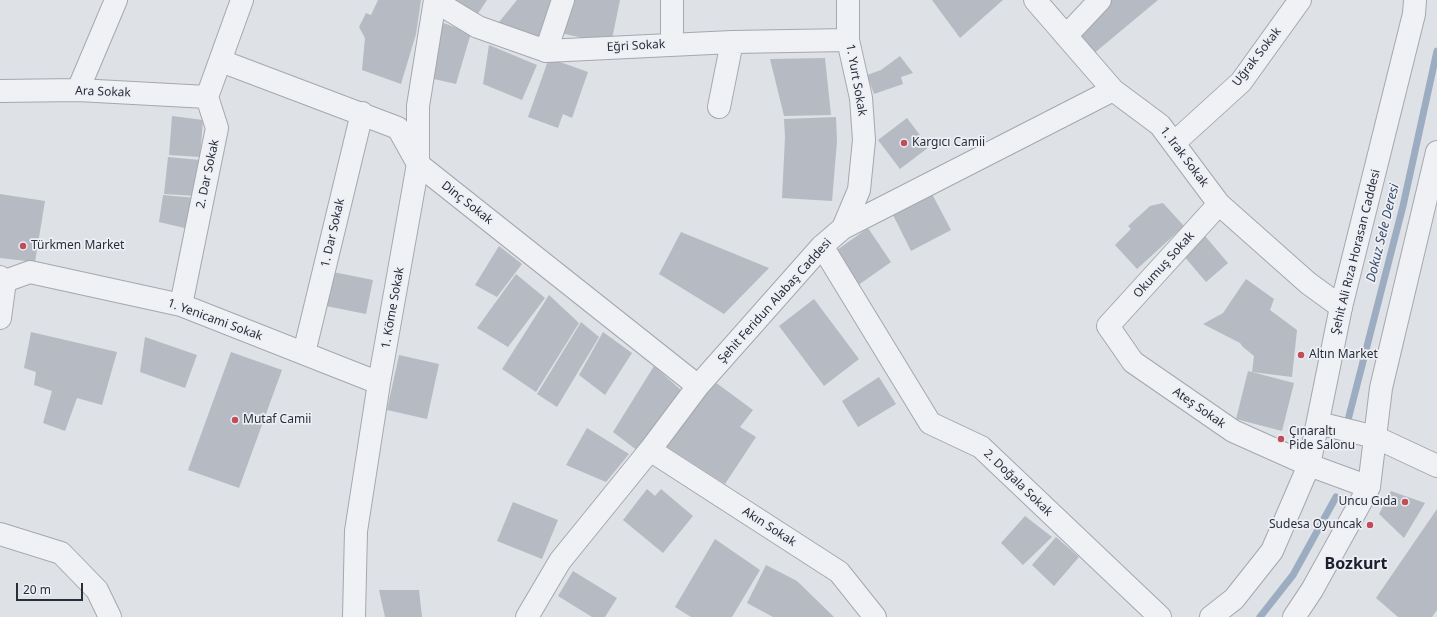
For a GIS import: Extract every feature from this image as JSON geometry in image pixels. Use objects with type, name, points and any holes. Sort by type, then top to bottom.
[{"type":"street","points":[[78,90],[116,0]]},
{"type":"street","points":[[207,97],[242,0]]},
{"type":"street","points":[[546,51],[563,0]]},
{"type":"street","points":[[672,0],[672,44]]},
{"type":"street","name":"1. Yurt Sokak","points":[[843,228],[859,190],[864,140],[861,98],[848,40],[848,0]]},
{"type":"street","name":"1. Irak Sokak","points":[[1035,0],[1113,90],[1160,125],[1219,204],[1308,283],[1341,307]]},
{"type":"street","points":[[1066,36],[1100,0]]},
{"type":"street","name":"Uğrak Sokak","points":[[1174,143],[1241,82],[1300,0]]},
{"type":"street","name":"Şehit Ali Rıza Horasan Caddesi","points":[[1211,617],[1234,599],[1272,551],[1309,465],[1341,307],[1414,14],[1415,0]]},
{"type":"street","name":"Eğri Sokak","points":[[435,1],[478,27],[546,51],[672,44],[848,40]]},
{"type":"street","name":"1. Köme Sokak","points":[[354,617],[356,531],[379,383],[418,164],[418,106],[435,1]]},
{"type":"street","points":[[719,107],[732,42]]},
{"type":"street","name":"Dinç Sokak","points":[[221,61],[398,128],[418,164],[698,386]]},
{"type":"street","name":"Ara Sokak","points":[[0,91],[78,90],[207,97]]},
{"type":"street","name":"Şehit Feridun Alabaş Caddesi","points":[[527,617],[560,561],[650,450],[698,386],[822,246],[843,228],[1113,90]]},
{"type":"street","name":"2. Dar Sokak","points":[[181,305],[217,128],[207,97]]},
{"type":"street","name":"1. Dar Sokak","points":[[304,353],[362,114]]},
{"type":"street","points":[[1294,617],[1312,590],[1369,487],[1381,388],[1434,186],[1437,152]]},
{"type":"street","name":"Okumuş Sokak","points":[[1108,326],[1219,204]]},
{"type":"street","name":"2. Doğala Sokak","points":[[822,246],[930,423],[981,447],[1160,617]]},
{"type":"street","name":"1. Yenicami Sokak","points":[[2,281],[30,272],[181,305],[379,383]]},
{"type":"street","points":[[0,318],[2,281]]},
{"type":"street","name":"Ateş Sokak","points":[[1108,326],[1133,362],[1233,431],[1309,465],[1369,487]]},
{"type":"street","points":[[1318,423],[1375,437],[1437,466]]},
{"type":"street","name":"Akın Sokak","points":[[650,450],[839,572],[876,617]]},
{"type":"street","points":[[0,534],[61,553],[97,590],[110,617]]},
{"type":"building","points":[[378,0],[421,0],[416,34],[401,84],[362,70],[365,38],[359,27],[366,13],[371,15]]},
{"type":"building","points":[[452,0],[487,0],[477,15]]},
{"type":"building","points":[[517,0],[558,0],[541,44],[495,27]]},
{"type":"building","points":[[567,0],[620,0],[611,44],[560,33]]},
{"type":"building","points":[[932,0],[1003,0],[960,38]]},
{"type":"building","points":[[1112,0],[1158,0],[1092,55],[1073,32]]},
{"type":"building","points":[[438,21],[471,33],[456,84],[425,77]]},
{"type":"building","points":[[489,45],[537,65],[522,100],[483,84]]},
{"type":"building","points":[[900,56],[913,73],[901,77],[903,84],[874,94],[867,75],[881,70]]},
{"type":"building","points":[[549,58],[588,72],[572,118],[563,114],[558,128],[528,117]]},
{"type":"building","points":[[825,58],[831,115],[784,116],[770,59]]},
{"type":"building","points":[[172,116],[203,120],[200,157],[169,155]]},
{"type":"building","points":[[836,117],[837,141],[832,201],[782,198],[785,137],[784,119]]},
{"type":"building","name":"Kargıcı Camii","points":[[907,118],[929,147],[900,169],[878,140]]},
{"type":"building","points":[[168,157],[200,160],[196,196],[164,194]]},
{"type":"building","points":[[931,192],[951,230],[911,251],[892,213]]},
{"type":"building","points":[[0,194],[45,201],[35,262],[0,258]]},
{"type":"building","points":[[163,195],[196,198],[189,229],[159,222]]},
{"type":"building","points":[[1163,203],[1184,226],[1137,269],[1115,245],[1131,229],[1128,226],[1150,206]]},
{"type":"building","points":[[868,228],[891,262],[857,286],[834,252]]},
{"type":"building","points":[[681,232],[769,268],[724,314],[659,274]]},
{"type":"building","points":[[1205,236],[1228,263],[1206,282],[1183,255]]},
{"type":"building","points":[[499,246],[522,264],[497,297],[475,285]]},
{"type":"building","points":[[333,272],[373,280],[366,314],[326,306]]},
{"type":"building","points":[[516,274],[545,298],[508,347],[477,328]]},
{"type":"building","points":[[1246,279],[1274,299],[1270,310],[1297,330],[1292,377],[1252,372],[1254,356],[1240,343],[1203,324],[1223,313]]},
{"type":"building","points":[[549,295],[579,323],[536,392],[502,369]]},
{"type":"building","points":[[814,299],[859,359],[824,386],[779,326]]},
{"type":"building","points":[[581,322],[599,337],[557,407],[537,394]]},
{"type":"building","points":[[31,332],[117,352],[102,405],[77,398],[65,431],[43,423],[52,391],[34,385],[36,372],[24,368]]},
{"type":"building","points":[[603,332],[632,353],[605,395],[579,375]]},
{"type":"building","points":[[145,337],[197,355],[185,388],[140,372]]},
{"type":"building","name":"Mutaf Camii","points":[[231,352],[282,370],[239,488],[188,470]]},
{"type":"building","points":[[399,355],[439,364],[427,419],[387,410]]},
{"type":"building","points":[[654,366],[682,391],[638,451],[613,432]]},
{"type":"building","points":[[1248,371],[1294,383],[1282,431],[1236,419]]},
{"type":"building","points":[[879,377],[896,404],[858,427],[842,401]]},
{"type":"building","points":[[715,382],[753,410],[740,427],[756,437],[725,484],[664,445]]},
{"type":"building","points":[[587,428],[629,454],[606,482],[566,465]]},
{"type":"building","points":[[647,489],[655,496],[661,489],[693,516],[663,553],[623,520]]},
{"type":"building","points":[[1391,491],[1425,503],[1404,538],[1379,514]]},
{"type":"building","points":[[513,502],[558,520],[542,559],[497,541]]},
{"type":"building","points":[[1437,509],[1437,610],[1432,617],[1398,617],[1376,598]]},
{"type":"building","points":[[1025,516],[1052,537],[1023,565],[1001,543]]},
{"type":"building","points":[[1056,537],[1079,557],[1054,586],[1032,565]]},
{"type":"building","points":[[715,539],[760,570],[732,617],[691,617],[675,607]]},
{"type":"building","points":[[766,565],[797,581],[834,617],[773,617],[747,603]]},
{"type":"building","points":[[573,571],[617,598],[605,617],[592,617],[558,596]]},
{"type":"building","points":[[379,590],[419,590],[422,617],[385,617]]},
{"type":"waterway","name":"Dokuz Sele Deresi","points":[[1348,420],[1403,206],[1437,51]]},
{"type":"waterway","points":[[1260,617],[1293,575],[1336,497]]},
{"type":"place","name":"Kargıcı Camii","points":[[904,143]]},
{"type":"place","name":"Türkmen Market","points":[[23,246]]},
{"type":"place","name":"Altın Market","points":[[1301,355]]},
{"type":"place","name":"Mutaf Camii","points":[[235,420]]},
{"type":"place","name":"Çınaraltı Pide Salonu","points":[[1281,439]]},
{"type":"place","name":"Uncu Gıda","points":[[1405,502]]},
{"type":"place","name":"Sudesa Oyuncak","points":[[1370,525]]},
{"type":"district","name":"Bozkurt","points":[[1356,564]]}]
